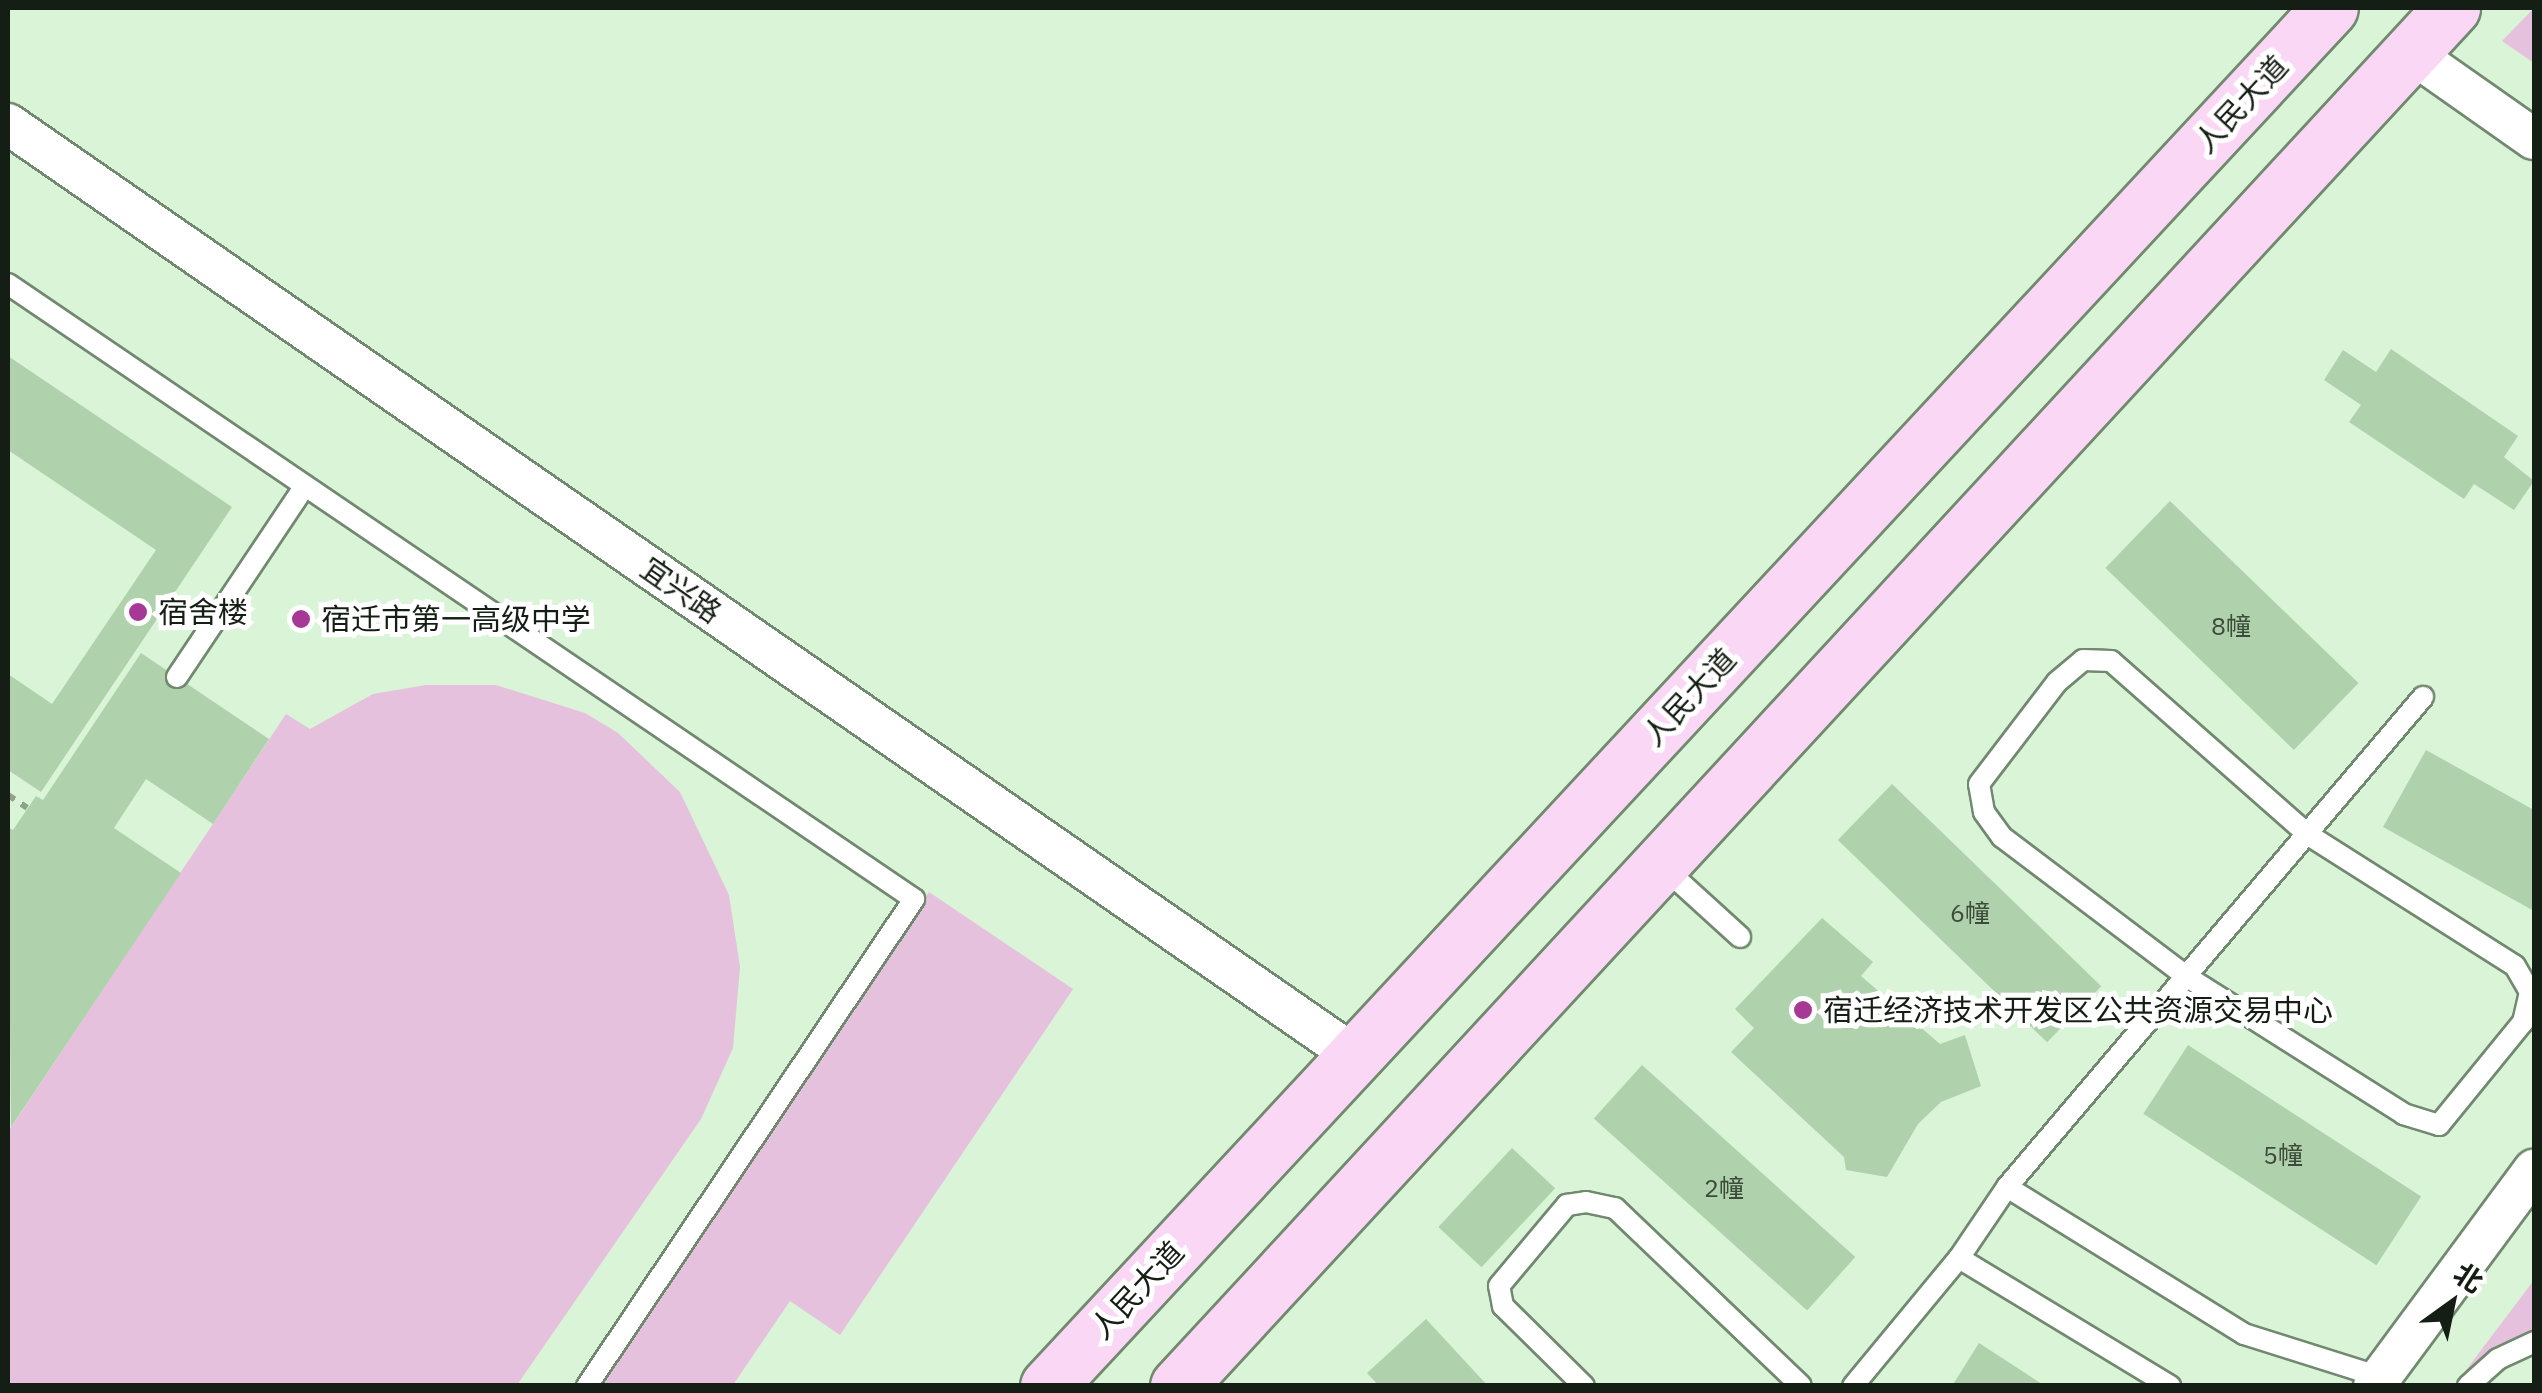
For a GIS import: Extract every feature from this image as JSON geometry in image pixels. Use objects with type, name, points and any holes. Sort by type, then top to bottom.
[{"type":"main road","name":"人民大道","points":[[1048,1386],[2330,8]]},
{"type":"main road","points":[[1178,1386],[2452,8]]},
{"type":"street","points":[[2410,52],[2534,138]]},
{"type":"street","name":"宜兴路","points":[[8,124],[1356,1056]]},
{"type":"street","points":[[2377,1381],[2534,1170]]},
{"type":"lane","points":[[8,284],[914,898],[587,1386]]},
{"type":"lane","points":[[178,677],[305,486]]},
{"type":"lane","points":[[2082,660],[2110,661],[2306,834],[2515,966],[2530,992],[2523,1022],[2462,1103],[2439,1125],[2404,1114],[2186,976],[2002,837],[1984,812],[1979,784],[2057,682],[2082,660]]},
{"type":"lane","points":[[1853,1386],[1959,1258],[2007,1187],[2424,697]]},
{"type":"lane","points":[[1660,863],[1740,938]]},
{"type":"lane","points":[[2007,1187],[2244,1334],[2377,1381]]},
{"type":"lane","points":[[1584,1386],[1502,1306],[1500,1286],[1567,1205],[1586,1202],[1615,1208],[1802,1386]]},
{"type":"lane","points":[[1959,1258],[2170,1386]]},
{"type":"lane","points":[[2468,1386],[2534,1342]]},
{"type":"path","points":[[8,795],[27,808]]},
{"type":"shaded area","points":[[2534,8],[2534,63],[2502,41]]},
{"type":"shaded area","points":[[426,685],[496,685],[585,713],[618,733],[680,792],[729,895],[740,967],[733,1048],[701,1119],[517,1385],[8,1385],[8,1132],[286,714],[310,729],[373,694]]},
{"type":"shaded area","points":[[929,892],[1073,989],[840,1335],[790,1301],[733,1385],[599,1386]]},
{"type":"shaded area","points":[[2534,1280],[2534,1337],[2464,1385],[2454,1386]]},
{"type":"building","points":[[2391,349],[2518,436],[2504,457],[2534,481],[2514,510],[2474,484],[2464,499],[2349,422],[2361,405],[2324,380],[2343,350],[2376,372]]},
{"type":"building","name":"宿舍楼","points":[[8,356],[232,507],[41,792],[8,770],[8,674],[52,704],[156,550],[8,450]]},
{"type":"building","points":[[2170,501],[2358,683],[2294,750],[2105,568]]},
{"type":"building","points":[[141,653],[269,739],[213,824],[146,779],[114,828],[181,873],[11,1127],[8,827],[13,830],[36,796],[43,800]]},
{"type":"building","points":[[2426,750],[2534,810],[2534,911],[2383,827]]},
{"type":"building","points":[[1892,784],[2101,986],[2047,1042],[1838,840]]},
{"type":"building","points":[[1822,918],[1873,962],[1861,976],[1940,1044],[1965,1035],[1981,1086],[1941,1102],[1918,1124],[1887,1177],[1846,1170],[1844,1157],[1731,1052],[1754,1028],[1735,1009]]},
{"type":"building","points":[[2188,1045],[2421,1196],[2376,1265],[2143,1114]]},
{"type":"building","points":[[1642,1065],[1855,1257],[1807,1311],[1594,1119]]},
{"type":"building","points":[[1512,1148],[1555,1188],[1481,1267],[1438,1227]]},
{"type":"building","points":[[1426,1319],[1488,1386],[1379,1386],[1367,1373]]},
{"type":"building","points":[[1979,1343],[2045,1386],[1952,1386]]},
{"type":"place","name":"宿舍楼","points":[[138,612]]},
{"type":"place","name":"宿迁市第一高级中学","points":[[301,619]]},
{"type":"place","name":"宿迁经济技术开发区公共资源交易中心","points":[[1803,1010]]}]
